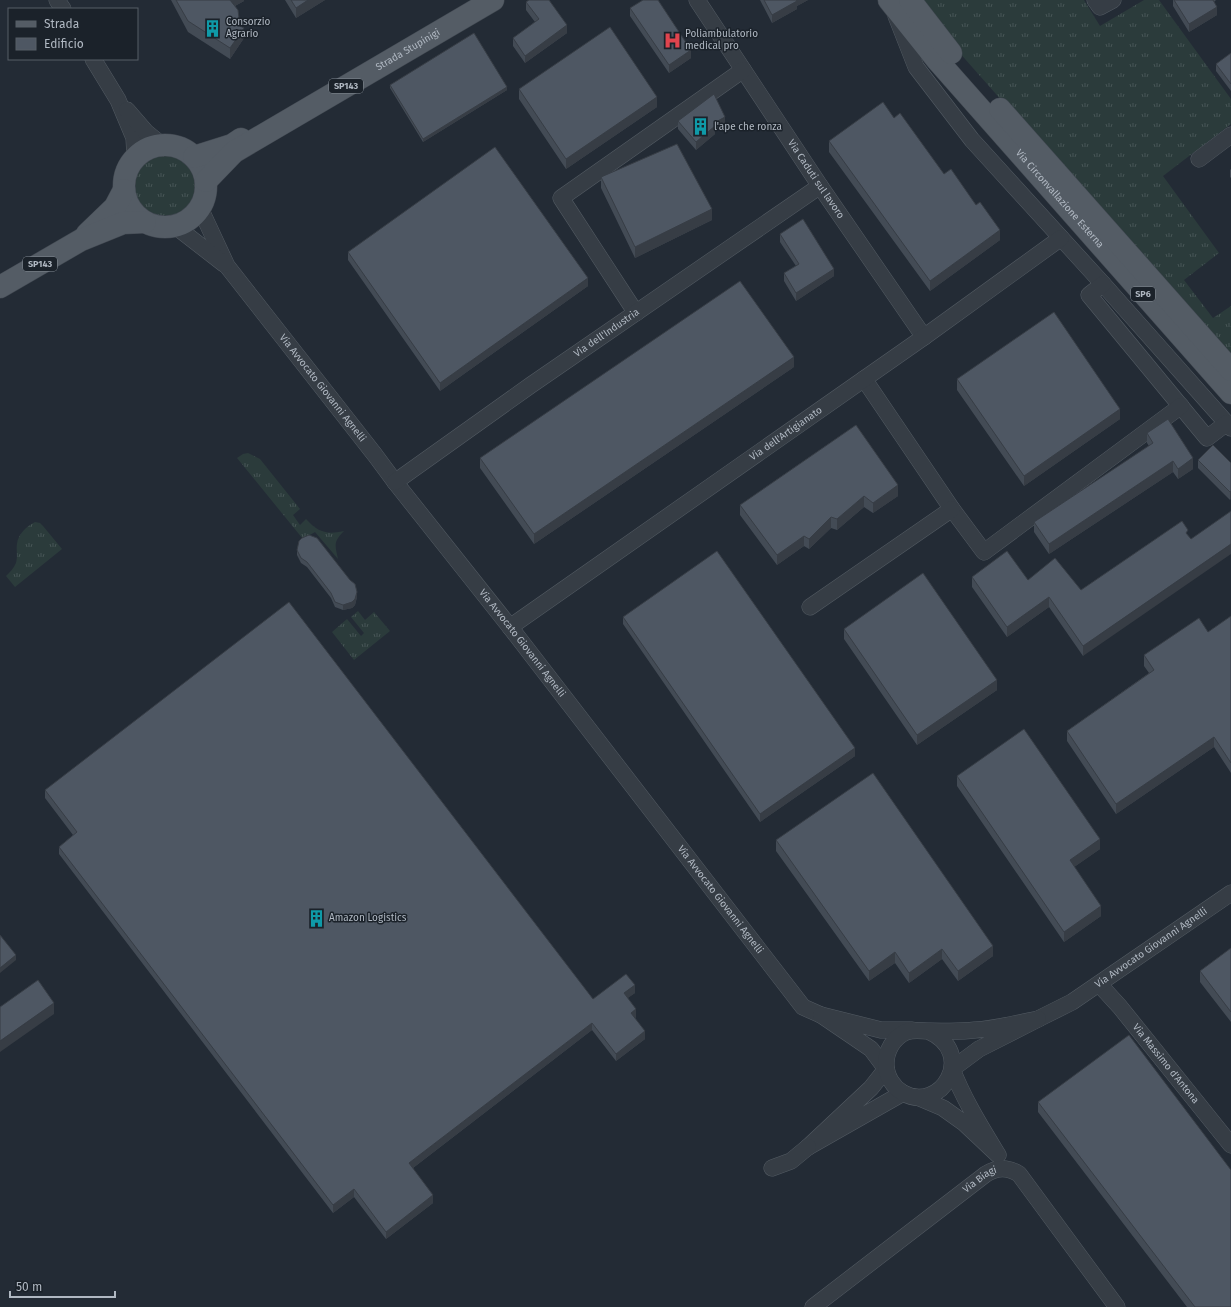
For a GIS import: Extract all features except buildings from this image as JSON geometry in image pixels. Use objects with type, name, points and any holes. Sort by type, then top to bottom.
[{"type":"main road","name":"Strada Stupinigi","points":[[194,157],[232,145],[476,0]]},
{"type":"main road","name":"Strada Stupinigi","points":[[206,181],[234,152],[493,0]]},
{"type":"main road","name":"Via Circonvallazione Esterna","points":[[896,1],[946,48],[1231,370]]},
{"type":"main road","name":"Via Circonvallazione Esterna","points":[[896,1],[947,72],[1231,393]]},
{"type":"main road","points":[[162,145],[180,148],[194,157],[202,168],[206,181],[204,200],[200,208],[189,219],[175,226],[160,226],[145,222],[135,213],[128,203],[124,190],[128,167],[135,157],[152,147],[162,145]]},
{"type":"main road","name":"SP143","points":[[81,240],[115,207],[124,190]]},
{"type":"main road","name":"SP143","points":[[0,287],[81,240],[123,223],[145,222]]},
{"type":"street","name":"Via Caduti sul lavoro","points":[[697,0],[820,186],[924,337]]},
{"type":"street","points":[[1095,0],[1100,8],[1113,0]]},
{"type":"street","points":[[896,1],[916,67],[972,140],[1104,284],[1229,426],[1207,438],[1089,295],[1104,284]]},
{"type":"street","points":[[94,60],[118,100],[134,138],[135,157]]},
{"type":"street","points":[[636,313],[561,198],[743,70]]},
{"type":"street","points":[[118,100],[146,132],[162,145]]},
{"type":"street","points":[[1199,159],[1231,135]]},
{"type":"street","name":"Via dell'Industria","points":[[395,482],[531,385],[820,186]]},
{"type":"street","name":"Via Avvocato Giovanni Agnelli","points":[[200,208],[227,266],[510,627],[803,1007],[821,1015]]},
{"type":"street","name":"Via Avvocato Giovanni Agnelli","points":[[175,226],[227,266]]},
{"type":"street","name":"Via dell'Artigianato","points":[[510,627],[924,337],[1061,238]]},
{"type":"street","points":[[864,379],[952,509],[984,552],[1181,406]]},
{"type":"street","points":[[810,607],[952,509]]},
{"type":"street","name":"Via Avvocato Giovanni Agnelli","points":[[952,1069],[979,1049],[1072,1002],[1231,893]]},
{"type":"street","name":"Via Massimo d'Antona","points":[[1099,984],[1120,1007],[1231,1145]]},
{"type":"street","points":[[821,1015],[882,1030],[976,1030],[1038,1019]]},
{"type":"street","points":[[821,1015],[871,1049],[886,1069]]},
{"type":"street","points":[[997,1154],[972,1114],[959,1087],[952,1069],[952,1059],[947,1046],[937,1035],[922,1030],[906,1032],[896,1038],[889,1047],[886,1058],[886,1069],[889,1079],[895,1087],[948,1111],[964,1123],[997,1154],[1010,1169]]},
{"type":"street","points":[[772,1168],[791,1161],[808,1147],[871,1088],[886,1069]]},
{"type":"street","points":[[808,1147],[910,1095],[933,1094],[946,1084],[952,1069]]},
{"type":"street","name":"Via Biagi","points":[[813,1307],[986,1174],[993,1170],[1003,1168],[1010,1169],[1019,1174],[1117,1307]]},
{"type":"green space","points":[[919,0],[1084,0],[1100,26],[1144,0],[1159,0],[1231,99],[1231,124],[1163,176],[1219,253],[1184,280],[1213,318],[1231,306],[1231,358],[950,42]]},
{"type":"green space","points":[[165,154],[183,160],[191,168],[197,186],[191,204],[183,212],[165,218],[147,212],[139,204],[133,186],[139,168],[147,160]]},
{"type":"green space","points":[[248,453],[260,459],[300,509],[293,515],[300,525],[306,519],[319,530],[332,533],[344,531],[336,541],[338,559],[315,532],[303,539],[237,458]]},
{"type":"green space","points":[[35,522],[40,523],[43,526],[62,549],[15,587],[6,576],[16,563],[19,537],[26,528]]},
{"type":"green space","points":[[358,611],[365,620],[374,612],[390,631],[354,660],[332,632],[347,619],[361,636],[364,633],[351,617]]},
{"type":"place","name":"Consorzio Agrario","points":[[213,28]]},
{"type":"place","name":"Poliambulatorio medical pro","points":[[672,40]]},
{"type":"place","name":"l'ape che ronza","points":[[701,127]]},
{"type":"place","name":"Amazon Logistics","points":[[316,918]]}]
